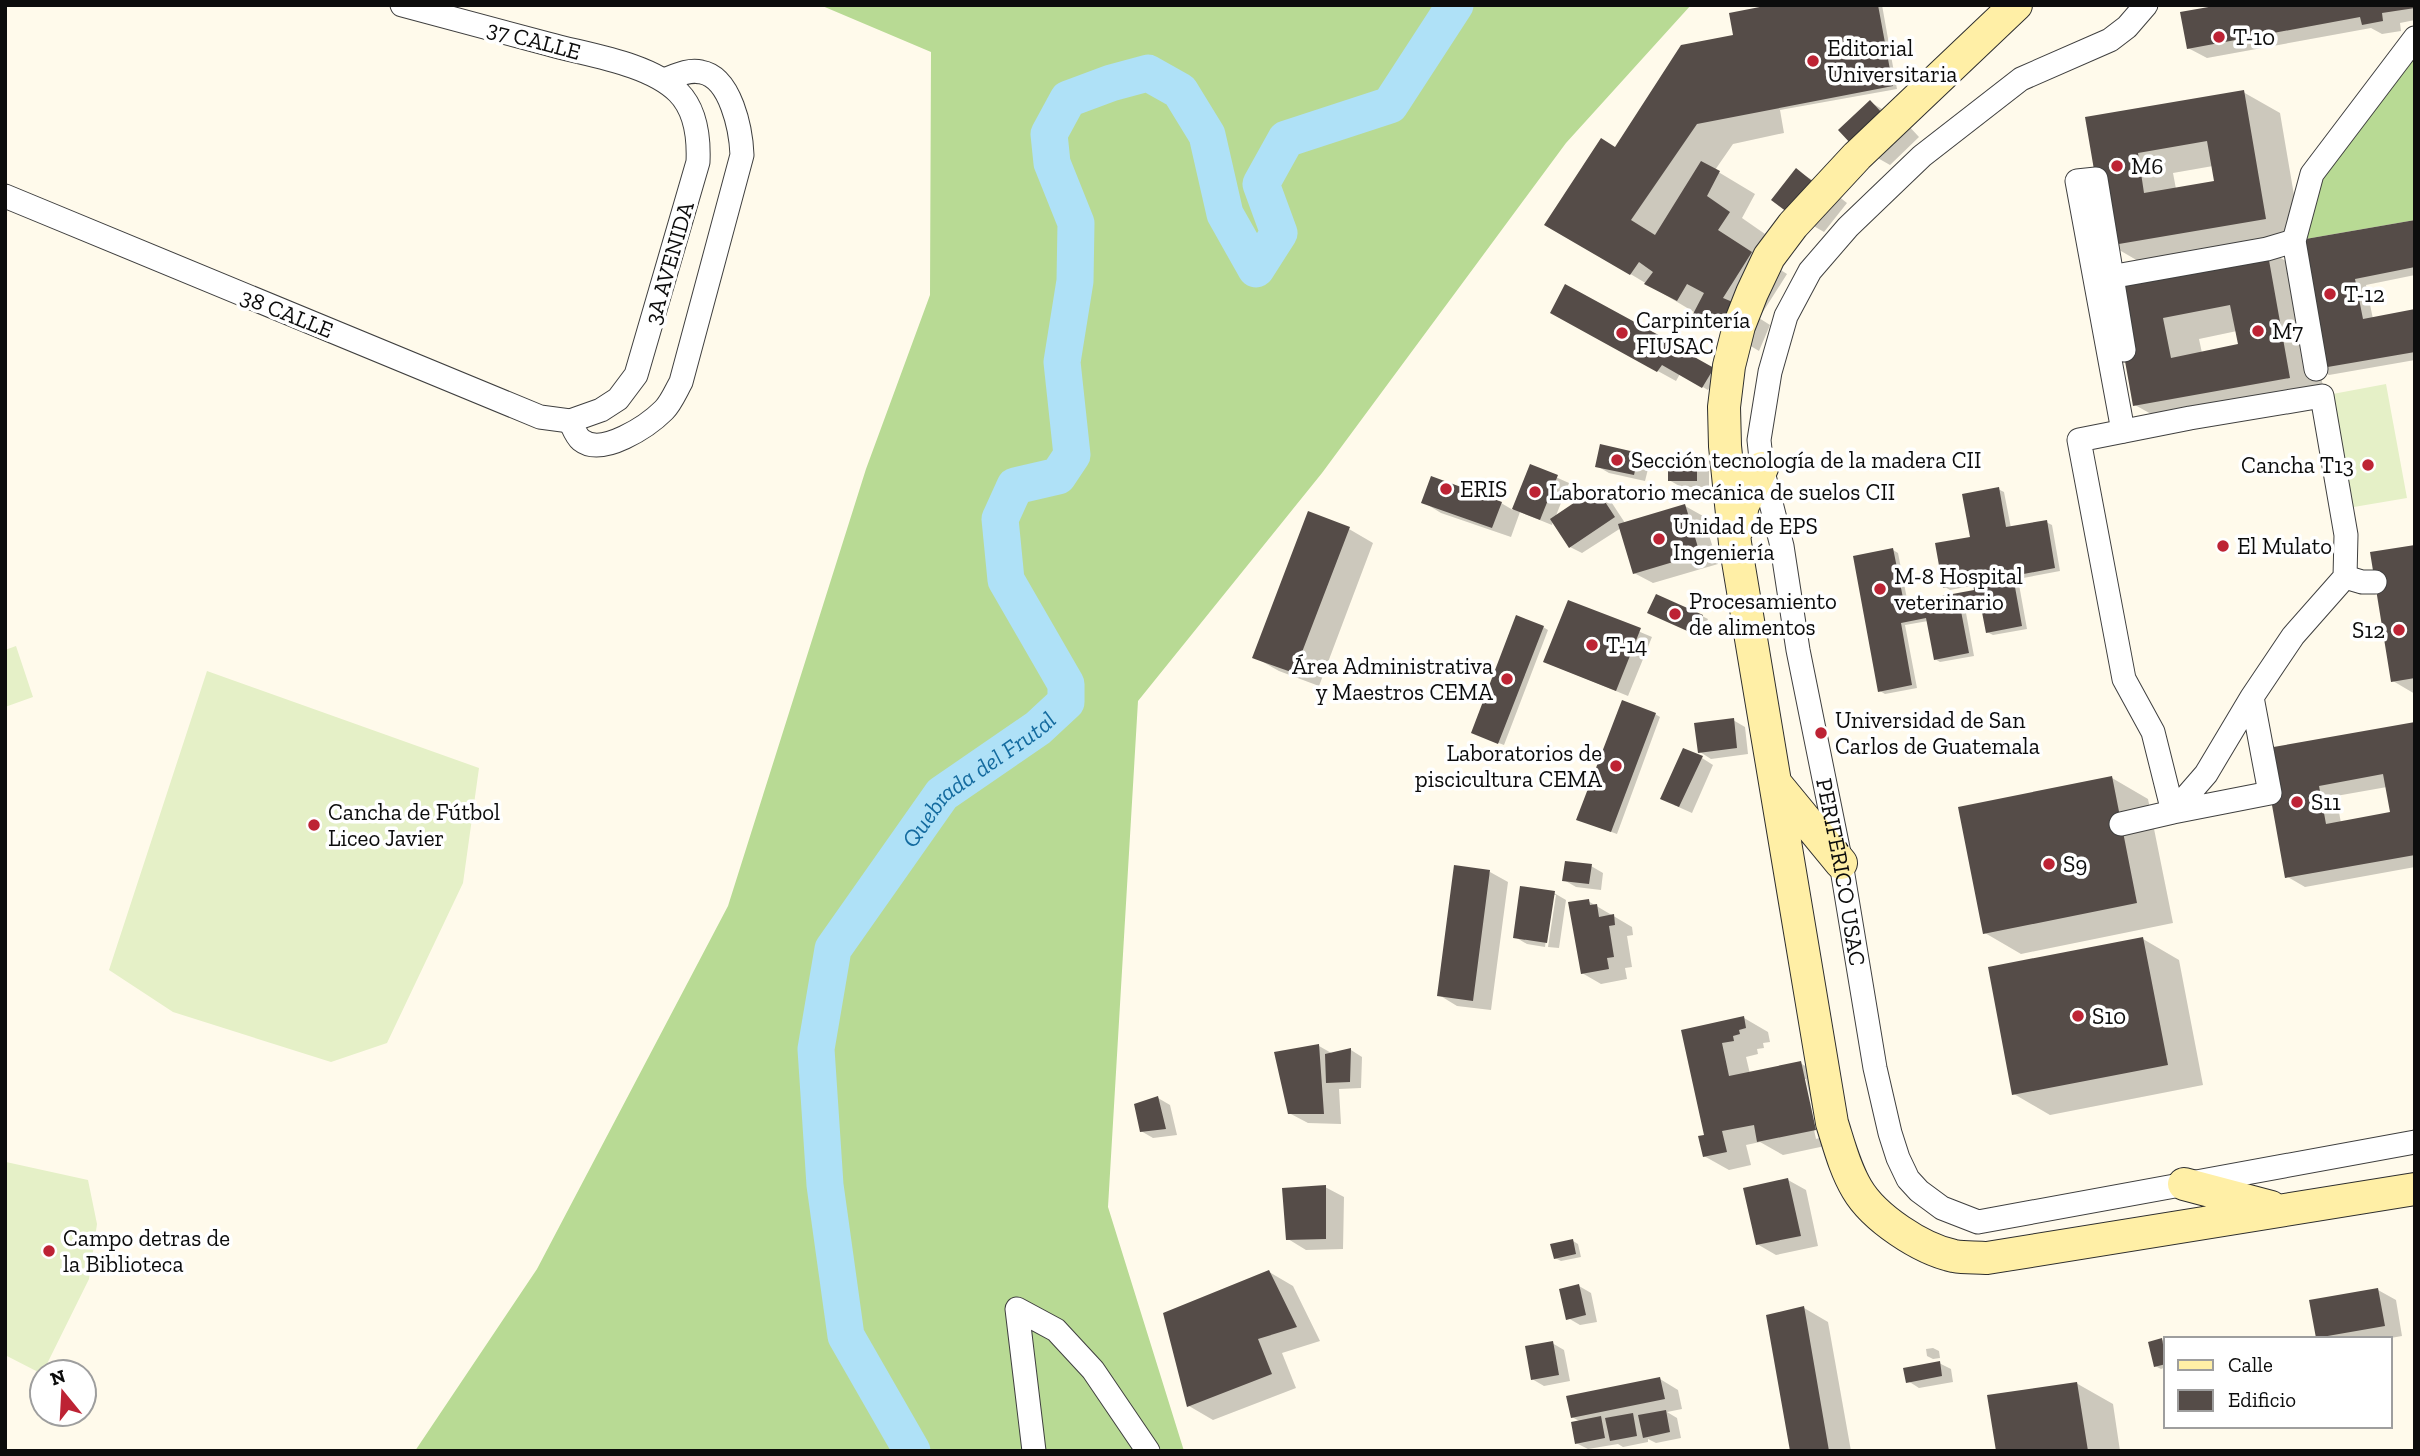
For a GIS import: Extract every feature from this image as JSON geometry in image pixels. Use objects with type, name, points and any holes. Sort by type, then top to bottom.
[{"type":"street","name":"37 CALLE","points":[[402,5],[626,65],[664,80]]},
{"type":"street","points":[[2016,5],[1857,156],[1793,225],[1769,257],[1739,326],[1729,366],[1724,407],[1725,446],[1735,544],[1832,1123],[1845,1163],[1857,1190],[1875,1212],[1925,1246],[1954,1256],[1987,1258],[2413,1189]]},
{"type":"street","name":"PERIFÉRICO USAC","points":[[2146,5],[2127,27],[2109,40],[2021,79],[1922,156],[1848,227],[1810,271],[1786,317],[1770,372],[1759,440],[1762,468],[1782,545],[1798,650],[1841,863],[1875,1068],[1890,1133],[1908,1179],[1919,1191],[1942,1208],[1978,1222],[2415,1142]]},
{"type":"street","points":[[2316,369],[2294,242],[2312,174],[2415,38]]},
{"type":"street","points":[[570,421],[580,440],[593,445],[611,443],[638,430],[665,409],[681,382],[742,155],[741,134],[733,108],[720,84],[703,72],[686,72],[664,80]]},
{"type":"street","name":"3A AVENIDA","points":[[570,421],[601,411],[618,398],[636,375],[698,162],[699,142],[692,114],[681,94],[664,80]]},
{"type":"street","points":[[2123,431],[2077,181],[2096,179],[2124,350]]},
{"type":"street","name":"38 CALLE","points":[[5,197],[540,417],[570,421]]},
{"type":"street","points":[[2110,277],[2294,242]]},
{"type":"street","points":[[2322,396],[2346,535],[2345,577],[2293,636],[2252,697],[2206,774],[2173,812],[2153,732],[2124,679],[2079,440],[2322,396]]},
{"type":"street","points":[[1735,544],[1744,505],[1762,468]]},
{"type":"street","points":[[2345,577],[2362,582],[2375,582]]},
{"type":"street","points":[[2121,824],[2270,793],[2252,697]]},
{"type":"street","points":[[1775,783],[1841,863]]},
{"type":"street","points":[[2184,1184],[2284,1210]]},
{"type":"street","points":[[1034,1451],[1017,1308],[1056,1330],[1084,1360],[1148,1451]]},
{"type":"green space","points":[[820,5],[1691,5],[1566,143],[1322,473],[1138,701],[1108,1207],[1184,1451],[415,1451],[537,1269],[728,906],[866,469],[930,295],[931,52]]},
{"type":"green space","points":[[2415,38],[2415,220],[2294,241],[2312,174]]},
{"type":"green space","name":"Cancha T13","points":[[2386,384],[2407,498],[2342,509],[2322,396]]},
{"type":"green space","points":[[16,646],[33,697],[5,707],[5,650]]},
{"type":"green space","name":"Cancha de Fútbol Liceo Javier","points":[[207,671],[479,768],[463,883],[387,1043],[331,1062],[173,1012],[109,970]]},
{"type":"green space","name":"Campo detras de la Biblioteca","points":[[6,1162],[88,1180],[97,1224],[89,1279],[50,1358],[28,1358],[28,1367],[5,1355]]},
{"type":"building","points":[[1770,5],[1878,5],[1893,86],[1697,124],[1631,220],[1655,235],[1701,161],[1720,171],[1707,196],[1730,212],[1718,230],[1752,252],[1723,298],[1735,303],[1723,332],[1693,314],[1704,293],[1687,284],[1677,301],[1644,284],[1653,272],[1639,262],[1630,275],[1544,225],[1601,138],[1615,147],[1681,45],[1733,35],[1729,13]]},
{"type":"building","name":"T-10","points":[[2220,5],[2415,5],[2415,8],[2382,13],[2383,21],[2362,25],[2360,17],[2187,49],[2180,12]]},
{"type":"building","name":"M6","points":[[2244,90],[2266,219],[2107,246],[2085,117]],"holes":[[[2207,141],[2214,181],[2144,193],[2138,153]]]},
{"type":"building","points":[[1870,100],[1884,115],[1852,145],[1838,130]]},
{"type":"building","points":[[1796,168],[1812,181],[1787,212],[1771,200]]},
{"type":"building","name":"T-12","points":[[2415,220],[2415,267],[2355,279],[2363,319],[2415,309],[2415,352],[2316,369],[2294,241]]},
{"type":"building","name":"M7","points":[[2267,249],[2290,378],[2133,406],[2110,277]],"holes":[[[2230,305],[2238,344],[2171,358],[2163,318]]]},
{"type":"building","name":"Carpintería FIUSAC","points":[[1565,284],[1714,368],[1702,388],[1662,365],[1657,372],[1550,313]]},
{"type":"building","name":"Sección tecnología de la madera CII","points":[[1600,444],[1639,453],[1634,475],[1595,467]]},
{"type":"building","points":[[1668,461],[1697,461],[1697,481],[1668,481]]},
{"type":"building","name":"Laboratorio mecánica de suelos CII","points":[[1530,464],[1558,475],[1540,520],[1512,509]]},
{"type":"building","name":"ERIS","points":[[1431,476],[1502,502],[1492,528],[1421,503]]},
{"type":"building","name":"M-8 Hospital veterinario","points":[[1999,487],[2006,527],[2047,520],[2055,568],[2013,576],[2022,626],[1986,633],[1981,607],[1961,611],[1969,653],[1934,660],[1926,618],[1901,623],[1912,685],[1878,692],[1853,556],[1893,548],[1904,603],[1974,590],[1973,582],[1943,588],[1935,543],[1970,537],[1962,494]]},
{"type":"building","points":[[1596,488],[1615,517],[1569,548],[1550,519]]},
{"type":"building","name":"Unidad de EPS Ingeniería","points":[[1685,504],[1700,554],[1633,574],[1618,524]]},
{"type":"building","points":[[1308,511],[1350,527],[1294,673],[1252,658]]},
{"type":"building","name":"S12","points":[[2415,545],[2415,678],[2391,682],[2370,552]]},
{"type":"building","name":"Procesamiento de alimentos","points":[[1656,594],[1703,615],[1694,634],[1647,613]]},
{"type":"building","name":"T-14","points":[[1568,600],[1641,628],[1616,691],[1543,662]]},
{"type":"building","name":"Área Administrativa y Maestros CEMA","points":[[1516,615],[1544,626],[1498,744],[1471,733]]},
{"type":"building","name":"Laboratorios de piscicultura CEMA","points":[[1622,700],[1656,713],[1611,832],[1576,820]]},
{"type":"building","points":[[1734,718],[1737,748],[1698,753],[1694,723]]},
{"type":"building","name":"S11","points":[[2415,722],[2415,855],[2285,878],[2262,749]],"holes":[[[2383,774],[2390,812],[2326,824],[2319,786]]]},
{"type":"building","points":[[1683,748],[1703,756],[1679,807],[1660,799]]},
{"type":"building","name":"S9","points":[[2112,776],[2137,903],[1983,934],[1958,807]]},
{"type":"building","points":[[1565,861],[1592,864],[1589,884],[1562,881]]},
{"type":"building","points":[[1454,865],[1490,870],[1473,1001],[1437,996]]},
{"type":"building","points":[[1520,886],[1555,891],[1547,943],[1513,938]]},
{"type":"building","points":[[1589,899],[1590,905],[1597,904],[1599,917],[1614,914],[1615,925],[1609,926],[1614,957],[1607,958],[1609,969],[1581,974],[1568,902]]},
{"type":"building","name":"S10","points":[[2143,937],[2168,1065],[2012,1095],[1988,967]]},
{"type":"building","points":[[1744,1016],[1746,1028],[1733,1036],[1734,1041],[1722,1043],[1729,1076],[1801,1061],[1816,1130],[1757,1142],[1754,1125],[1722,1131],[1727,1152],[1703,1157],[1698,1136],[1704,1135],[1681,1030]]},
{"type":"building","points":[[1319,1044],[1324,1114],[1288,1114],[1274,1052]]},
{"type":"building","points":[[1351,1048],[1350,1082],[1326,1083],[1325,1054]]},
{"type":"building","points":[[1158,1096],[1166,1129],[1140,1132],[1134,1104]]},
{"type":"building","points":[[1788,1178],[1801,1236],[1756,1245],[1743,1188]]},
{"type":"building","points":[[1326,1185],[1326,1239],[1286,1240],[1282,1188]]},
{"type":"building","points":[[1573,1239],[1576,1254],[1554,1259],[1550,1244]]},
{"type":"building","points":[[1269,1270],[1297,1327],[1258,1339],[1272,1374],[1187,1407],[1163,1313]]},
{"type":"building","points":[[1579,1284],[1586,1315],[1566,1320],[1559,1289]]},
{"type":"building","points":[[2378,1288],[2385,1326],[2316,1337],[2309,1300]]},
{"type":"building","points":[[1804,1306],[1829,1451],[1790,1451],[1766,1315]]},
{"type":"building","points":[[2162,1338],[2164,1364],[2154,1367],[2148,1342]]},
{"type":"building","points":[[1553,1341],[1559,1375],[1531,1380],[1525,1346]]},
{"type":"building","points":[[1940,1361],[1942,1376],[1906,1383],[1903,1368]]},
{"type":"building","points":[[1660,1377],[1665,1399],[1571,1418],[1566,1396]]},
{"type":"building","points":[[2077,1382],[2088,1451],[1996,1451],[1987,1395]]},
{"type":"building","points":[[1666,1410],[1670,1432],[1643,1438],[1638,1415]]},
{"type":"building","points":[[1633,1413],[1637,1436],[1610,1441],[1605,1418]]},
{"type":"building","points":[[1601,1416],[1605,1438],[1575,1444],[1571,1422]]},
{"type":"waterway","name":"Quebrada del Frutal","points":[[912,1451],[846,1336],[825,1185],[816,1049],[833,949],[942,794],[1038,728],[1066,702],[1066,684],[1006,580],[1000,519],[1015,486],[1058,476],[1072,455],[1062,362],[1075,281],[1076,223],[1052,163],[1049,134],[1068,99],[1111,83],[1148,73],[1180,91],[1207,135],[1225,214],[1256,269],[1279,233],[1261,184],[1286,139],[1390,105],[1455,5]]},
{"type":"place","name":"T-10","points":[[2219,37]]},
{"type":"place","name":"Editorial Universitaria","points":[[1813,61]]},
{"type":"place","name":"M6","points":[[2117,166]]},
{"type":"place","name":"T-12","points":[[2330,294]]},
{"type":"place","name":"M7","points":[[2258,331]]},
{"type":"place","name":"Carpintería FIUSAC","points":[[1622,333]]},
{"type":"place","name":"Sección tecnología de la madera CII","points":[[1617,460]]},
{"type":"place","name":"Cancha T13","points":[[2368,465]]},
{"type":"place","name":"ERIS","points":[[1446,489]]},
{"type":"place","name":"Laboratorio mecánica de suelos CII","points":[[1535,492]]},
{"type":"place","name":"Unidad de EPS Ingeniería","points":[[1659,539]]},
{"type":"place","name":"El Mulato","points":[[2223,546]]},
{"type":"place","name":"M-8 Hospital veterinario","points":[[1880,589]]},
{"type":"place","name":"Procesamiento de alimentos","points":[[1675,614]]},
{"type":"place","name":"S12","points":[[2399,630]]},
{"type":"place","name":"T-14","points":[[1592,645]]},
{"type":"place","name":"Área Administrativa y Maestros CEMA","points":[[1507,679]]},
{"type":"place","name":"Universidad de San Carlos de Guatemala","points":[[1821,733]]},
{"type":"place","name":"Laboratorios de piscicultura CEMA","points":[[1616,766]]},
{"type":"place","name":"S11","points":[[2297,802]]},
{"type":"place","name":"Cancha de Fútbol Liceo Javier","points":[[314,825]]},
{"type":"place","name":"S9","points":[[2049,864]]},
{"type":"place","name":"S10","points":[[2078,1016]]},
{"type":"place","name":"Campo detras de la Biblioteca","points":[[49,1251]]}]
